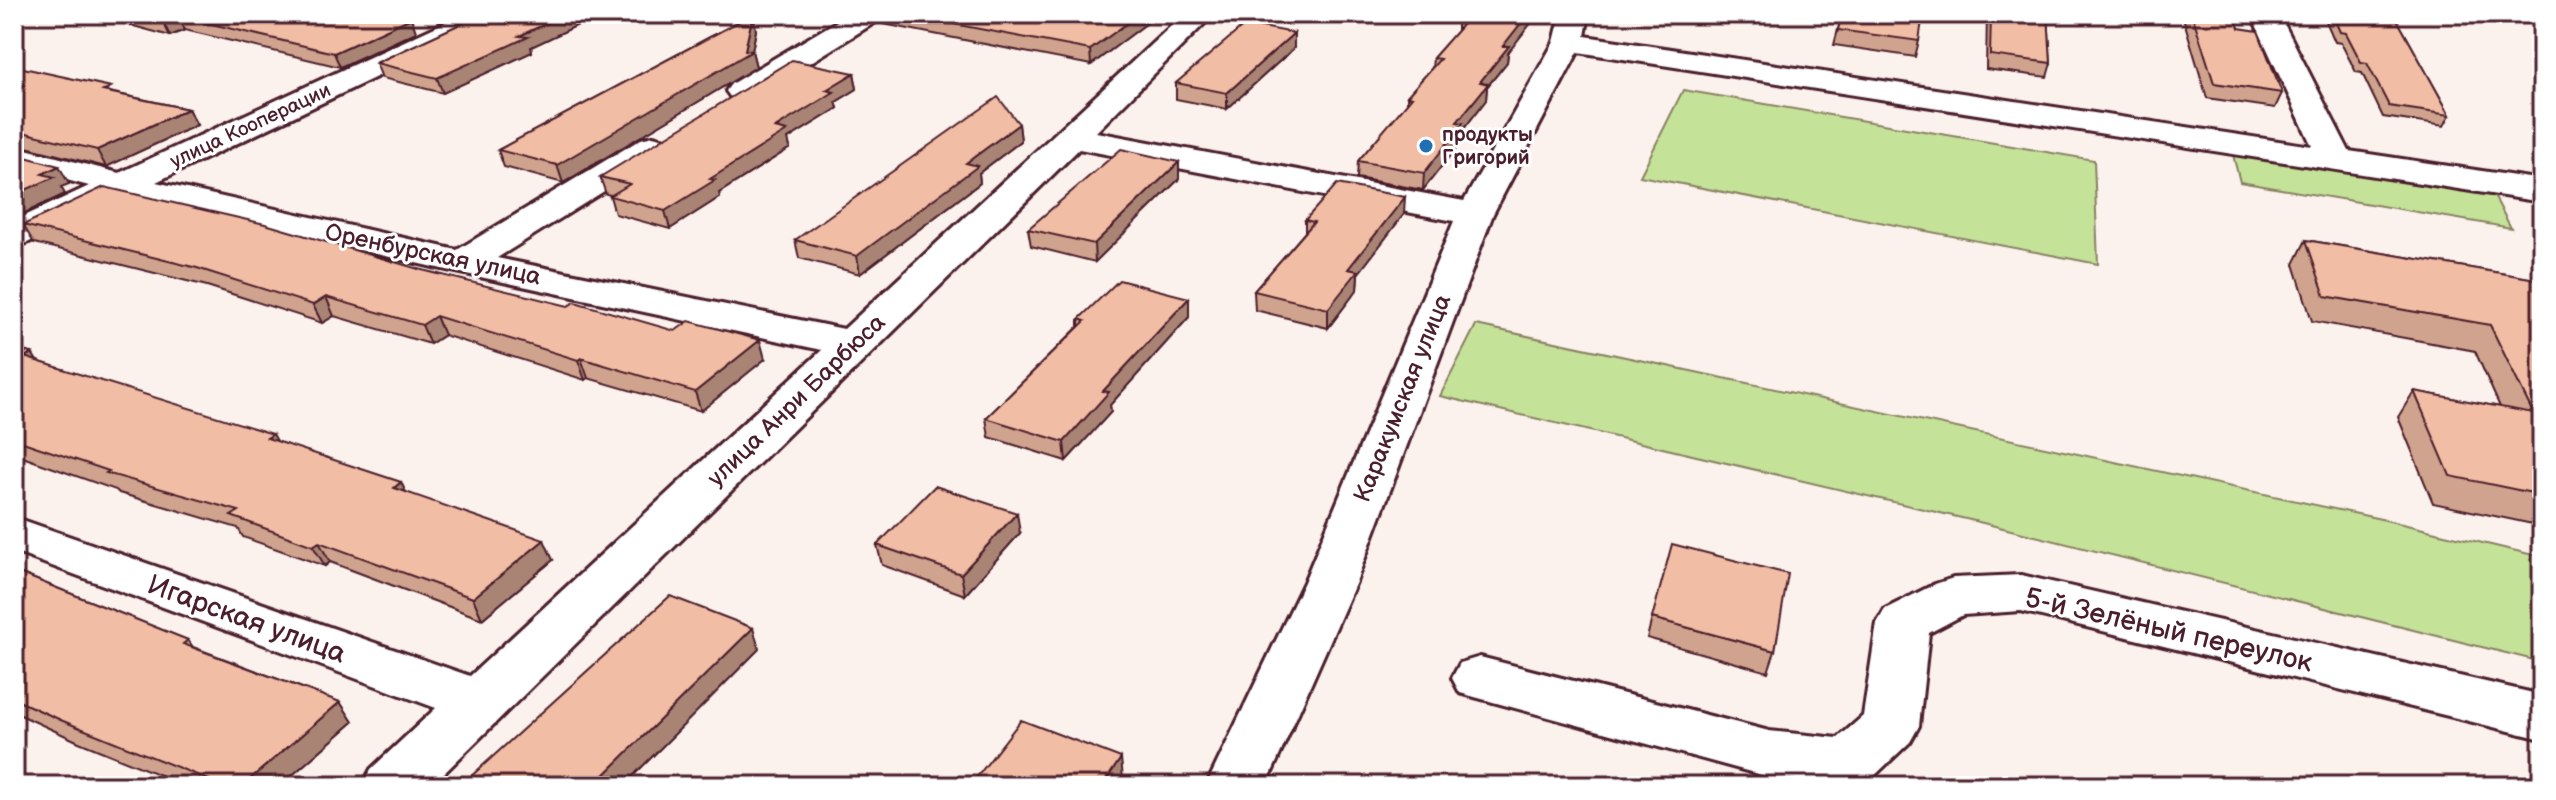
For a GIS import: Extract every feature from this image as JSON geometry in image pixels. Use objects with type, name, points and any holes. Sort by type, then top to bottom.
[{"type":"street","points":[[721,105],[869,14]]},
{"type":"street","name":"улица Анри Барбюса","points":[[392,786],[1200,14]]},
{"type":"street","points":[[2265,14],[2335,158]]},
{"type":"street","points":[[415,21],[472,21]]},
{"type":"street","name":"улица Кооперации","points":[[14,235],[472,21]]},
{"type":"street","points":[[1572,28],[2542,191]]},
{"type":"street","name":"Каракумская улица","points":[[1236,786],[1330,582],[1475,214],[1572,28]]},
{"type":"street","points":[[464,262],[680,130]]},
{"type":"street","points":[[1069,137],[1475,214]]},
{"type":"street","name":"Оренбурская улица","points":[[14,156],[121,185],[464,262],[854,344]]},
{"type":"street","name":"Игарская улица","points":[[14,534],[480,702]]},
{"type":"street","name":"5-й Зелёный переулок","points":[[1480,678],[1769,754],[1849,763],[1890,726],[1904,623],[1953,597],[2021,593],[2542,717]]},
{"type":"green space","points":[[1683,90],[2094,160],[2098,264],[1640,176]]},
{"type":"green space","points":[[2232,151],[2493,194],[2511,228],[2240,182]]},
{"type":"green space","points":[[1476,325],[2381,519],[2542,557],[2542,662],[1983,523],[1440,396]]},
{"type":"building","points":[[134,14],[385,14],[411,18],[334,53],[178,16],[163,22]]},
{"type":"building","points":[[482,14],[567,14],[519,36],[528,37],[437,78],[376,63]]},
{"type":"building","points":[[753,14],[745,50],[752,51],[557,165],[498,150]]},
{"type":"building","points":[[901,14],[1140,14],[1090,50]]},
{"type":"building","points":[[1466,14],[1528,14],[1503,46],[1509,46],[1480,82],[1488,84],[1457,122],[1463,123],[1424,173],[1358,161],[1412,97],[1407,96],[1440,59],[1433,58],[1463,24],[1457,23]]},
{"type":"building","points":[[1842,14],[1923,14],[1919,41],[1838,30]]},
{"type":"building","points":[[1991,14],[2048,14],[2051,63],[1990,55]]},
{"type":"building","points":[[2192,14],[2234,14],[2239,28],[2258,31],[2282,93],[2214,83]]},
{"type":"building","points":[[2332,14],[2394,14],[2450,115],[2389,106],[2367,63],[2361,62],[2346,33],[2340,32]]},
{"type":"building","points":[[1246,24],[1294,33],[1227,93],[1176,83]]},
{"type":"building","points":[[792,60],[854,73],[826,90],[834,92],[775,128],[787,131],[665,211],[610,196],[630,184],[600,177]]},
{"type":"building","points":[[14,66],[111,87],[103,91],[188,109],[97,150],[14,130]]},
{"type":"building","points":[[998,97],[1019,124],[966,163],[978,166],[857,256],[795,240]]},
{"type":"building","points":[[1121,149],[1179,162],[1094,244],[1028,229]]},
{"type":"building","points":[[14,154],[59,166],[42,174],[55,177],[14,195]]},
{"type":"building","points":[[1337,184],[1405,197],[1348,269],[1358,271],[1328,309],[1254,291],[1314,222],[1305,220]]},
{"type":"building","points":[[104,187],[265,224],[422,270],[568,306],[575,302],[675,331],[689,321],[760,340],[695,392],[436,316],[422,325],[326,297],[313,305],[197,268],[23,225]]},
{"type":"building","points":[[2306,240],[2542,280],[2542,495],[2450,476],[2414,391],[2533,413],[2490,325],[2325,296]]},
{"type":"building","points":[[1119,280],[1189,298],[1103,391],[1109,392],[1064,442],[986,418],[1085,321],[1079,319]]},
{"type":"building","points":[[14,349],[32,353],[24,357],[273,434],[267,438],[401,482],[394,488],[544,540],[473,598],[319,542],[313,546],[231,516],[239,511],[106,473],[109,471],[14,439]]},
{"type":"building","points":[[935,486],[1017,513],[961,574],[877,545]]},
{"type":"building","points":[[1672,544],[1788,574],[1775,651],[1652,618]]},
{"type":"building","points":[[14,571],[188,640],[183,644],[340,702],[242,786],[224,786],[14,699]]},
{"type":"building","points":[[670,596],[753,628],[593,786],[484,786],[468,779]]},
{"type":"building","points":[[1021,720],[1121,758],[1102,786],[970,786]]},
{"type":"place","name":"продукты Григорий","points":[[1426,146]]}]
